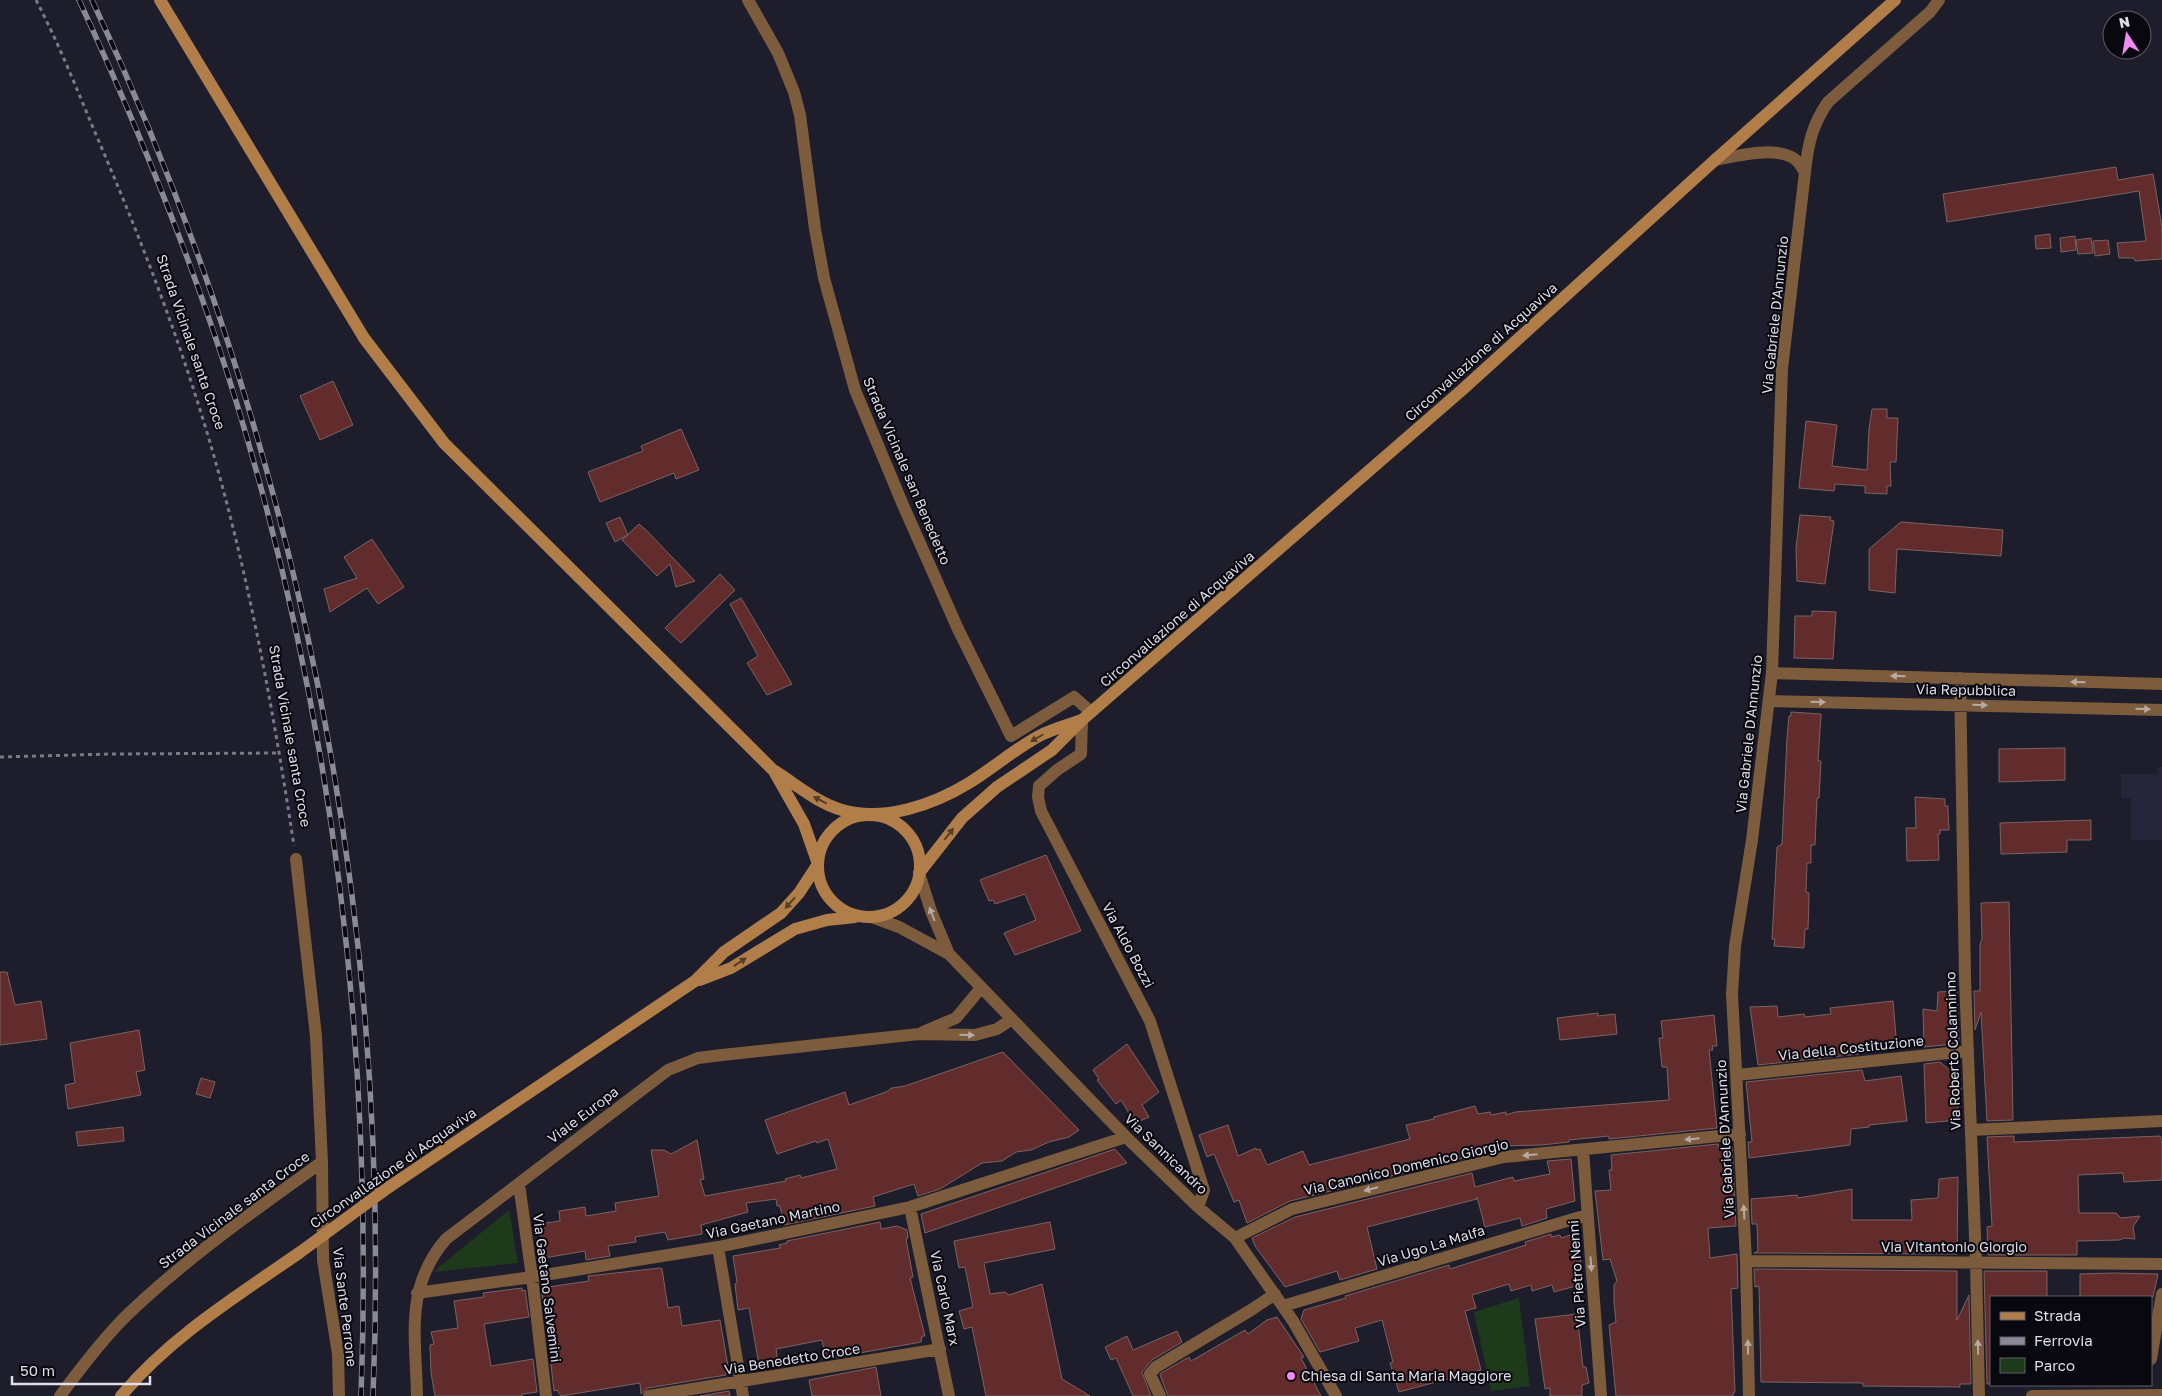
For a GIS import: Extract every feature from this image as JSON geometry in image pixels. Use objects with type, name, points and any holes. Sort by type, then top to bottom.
[{"type":"main road","points":[[160,0],[364,338],[444,443],[773,770],[824,803],[841,810],[881,817],[895,822],[915,844],[919,858],[919,874],[914,890],[904,904],[889,913],[827,920],[794,929],[731,968],[695,981]]},
{"type":"main road","name":"Circonvallazione di Acquaviva","points":[[919,874],[962,818],[997,787],[1052,750],[1087,716],[1462,390],[1715,160],[1895,0]]},
{"type":"main road","points":[[695,981],[724,952],[781,913],[799,893],[818,864],[821,849],[828,836],[838,826],[851,818],[898,812],[928,802],[968,784],[1040,735],[1087,716]]},
{"type":"main road","points":[[773,770],[804,824],[818,864],[819,878],[825,892],[834,903],[846,912],[866,917]]},
{"type":"main road","name":"Circonvallazione di Acquaviva","points":[[121,1396],[157,1358],[182,1337],[389,1187],[695,981]]},
{"type":"street","name":"Strada Vicinale san Benedetto","points":[[748,0],[778,53],[794,92],[800,115],[815,229],[824,278],[855,390],[958,630],[1011,736],[1074,697],[1087,716]]},
{"type":"street","name":"Via Gabriele D'Annunzio","points":[[1749,1396],[1746,1261],[1732,994],[1735,946],[1752,840],[1772,672],[1782,368],[1804,172],[1808,143],[1817,118],[1828,102],[1930,12],[1939,0]]},
{"type":"street","points":[[1715,160],[1760,152],[1784,155],[1797,160],[1804,172]]},
{"type":"street","name":"Via Repubblica","points":[[1772,672],[2162,684]]},
{"type":"street","name":"Via Roberto Colanninno","points":[[1960,678],[1970,1130],[1976,1262],[1979,1396]]},
{"type":"street","name":"Via Repubblica","points":[[1769,701],[2162,710]]},
{"type":"street","name":"Via Aldo Bozzi","points":[[1087,716],[1082,754],[1057,770],[1039,786],[1038,797],[1042,811],[1150,1021],[1204,1190],[1198,1207]]},
{"type":"street","name":"Strada Vicinale santa Croce","points":[[60,1396],[83,1365],[124,1318],[152,1293],[257,1210],[322,1162],[316,1036],[296,859]]},
{"type":"street","points":[[919,874],[948,954]]},
{"type":"street","points":[[866,917],[899,927],[948,954]]},
{"type":"street","name":"Via Sannicandro","points":[[948,954],[1126,1137],[1198,1207],[1235,1238],[1283,1306],[1336,1396]]},
{"type":"street","name":"Viale Europa","points":[[919,1034],[956,1018],[981,988]]},
{"type":"street","name":"Viale Europa","points":[[417,1396],[415,1306],[417,1293],[433,1254],[446,1240],[668,1070],[683,1063],[722,1055],[919,1034],[975,1035],[997,1029],[1012,1019]]},
{"type":"street","name":"Via della Costituzione","points":[[1737,1075],[1968,1051]]},
{"type":"street","points":[[1970,1130],[2162,1121]]},
{"type":"street","name":"Via Canonico Domenico Giorgio","points":[[1235,1238],[1292,1208],[1504,1157],[1740,1134]]},
{"type":"street","name":"Via Gaetano Martino","points":[[417,1293],[532,1277],[718,1247],[910,1207],[1126,1137]]},
{"type":"street","name":"Via Pietro Nenni","points":[[1583,1150],[1601,1396]]},
{"type":"street","name":"Via Sante Perrone","points":[[322,1162],[323,1260],[338,1354],[339,1396]]},
{"type":"street","name":"Via Gaetano Salvemini","points":[[518,1184],[532,1277],[546,1396]]},
{"type":"street","name":"Via Carlo Marx","points":[[910,1207],[949,1396]]},
{"type":"street","name":"Via Ugo La Malfa","points":[[1283,1306],[1587,1215]]},
{"type":"street","points":[[718,1247],[743,1396]]},
{"type":"street","name":"Via Vitantonio Giorgio","points":[[1746,1261],[2162,1264]]},
{"type":"street","points":[[1160,1396],[1150,1374],[1156,1367],[1251,1310],[1274,1294]]},
{"type":"street","points":[[2152,1353],[2162,1294]]},
{"type":"street","name":"Via Benedetto Croce","points":[[654,1396],[940,1349]]},
{"type":"street","points":[[2032,1396],[2145,1392],[2162,1395]]},
{"type":"path","name":"Strada Vicinale santa Croce","points":[[36,0],[122,194],[197,399],[251,606],[280,753],[296,859]]},
{"type":"path","points":[[0,757],[280,753]]},
{"type":"shaded area","points":[[2158,767],[2162,767],[2162,840],[2131,840],[2131,798],[2121,798],[2121,774],[2158,774]]},
{"type":"green space","points":[[509,1210],[518,1263],[433,1272]]},
{"type":"green space","points":[[1519,1298],[1530,1386],[1491,1391],[1474,1312]]},
{"type":"building","points":[[2116,167],[2118,180],[2153,174],[2162,227],[2162,259],[2135,261],[2134,258],[2119,258],[2117,243],[2146,241],[2139,191],[1947,222],[1943,194]]},
{"type":"building","points":[[2050,234],[2051,248],[2036,249],[2035,236]]},
{"type":"building","points":[[2075,236],[2076,250],[2061,252],[2060,238]]},
{"type":"building","points":[[2091,238],[2093,253],[2078,254],[2076,240]]},
{"type":"building","points":[[2108,240],[2110,254],[2095,256],[2093,241]]},
{"type":"building","points":[[333,381],[353,425],[320,440],[300,396]]},
{"type":"building","points":[[1872,409],[1887,409],[1887,418],[1898,418],[1896,462],[1890,462],[1891,486],[1887,486],[1887,494],[1865,493],[1865,486],[1835,484],[1834,491],[1799,488],[1806,421],[1837,425],[1832,466],[1867,470]]},
{"type":"building","points":[[681,429],[699,470],[676,479],[674,473],[600,502],[588,472],[643,451],[641,446]]},
{"type":"building","points":[[1800,515],[1831,517],[1830,520],[1834,521],[1825,584],[1797,581],[1796,548]]},
{"type":"building","points":[[620,517],[628,535],[615,542],[606,523]]},
{"type":"building","points":[[1901,522],[2003,530],[2001,556],[1897,549],[1895,593],[1869,590],[1869,549]]},
{"type":"building","points":[[639,524],[695,581],[676,587],[670,564],[657,576],[622,540]]},
{"type":"building","points":[[372,539],[404,587],[378,604],[367,588],[330,612],[324,589],[357,578],[344,557]]},
{"type":"building","points":[[720,574],[735,590],[681,643],[665,628]]},
{"type":"building","points":[[741,598],[792,684],[767,695],[747,663],[758,656],[730,604]]},
{"type":"building","points":[[1812,611],[1836,612],[1833,659],[1794,658],[1795,616],[1812,616]]},
{"type":"building","points":[[1791,712],[1821,714],[1818,761],[1821,761],[1819,798],[1817,798],[1815,845],[1811,845],[1811,863],[1807,863],[1806,892],[1809,893],[1808,929],[1805,929],[1804,948],[1774,946],[1775,939],[1772,939],[1777,847],[1782,844],[1787,738]]},
{"type":"building","points":[[2065,748],[2065,780],[1999,782],[1999,749]]},
{"type":"building","points":[[1915,797],[1945,799],[1945,806],[1948,806],[1949,830],[1940,830],[1940,834],[1938,834],[1939,860],[1907,861],[1906,828],[1916,828]]},
{"type":"building","points":[[2091,820],[2091,840],[2067,840],[2067,852],[2001,854],[2000,823]]},
{"type":"building","points":[[1046,855],[1081,931],[1015,955],[1004,933],[1036,920],[1025,894],[995,904],[993,900],[989,901],[980,880]]},
{"type":"building","points":[[2009,902],[2013,1120],[1987,1121],[1981,1012],[1975,1030],[1974,991],[1980,991],[1981,903]]},
{"type":"building","points":[[0,972],[7,972],[15,1005],[41,1001],[47,1039],[0,1045]]},
{"type":"building","points":[[1957,991],[1959,1041],[1953,1042],[1953,1044],[1924,1047],[1923,1009],[1937,1011],[1938,992]]},
{"type":"building","points":[[1893,1001],[1897,1048],[1758,1065],[1750,1007],[1777,1006],[1778,1017],[1804,1014],[1805,1017],[1831,1014],[1830,1008]]},
{"type":"building","points":[[1598,1013],[1598,1016],[1615,1014],[1617,1034],[1560,1040],[1557,1018]]},
{"type":"building","points":[[1714,1015],[1717,1046],[1712,1046],[1713,1050],[1709,1050],[1717,1128],[1609,1139],[1609,1136],[1542,1145],[1497,1146],[1467,1154],[1468,1157],[1290,1201],[1247,1223],[1239,1200],[1234,1202],[1214,1154],[1207,1157],[1199,1135],[1228,1125],[1238,1156],[1256,1148],[1257,1150],[1260,1149],[1267,1165],[1303,1151],[1309,1165],[1410,1139],[1406,1125],[1434,1119],[1434,1117],[1475,1106],[1478,1114],[1490,1112],[1491,1115],[1506,1112],[1506,1115],[1515,1112],[1669,1100],[1667,1067],[1662,1067],[1659,1038],[1663,1038],[1661,1021]]},
{"type":"building","points":[[139,1030],[145,1070],[136,1072],[141,1095],[68,1109],[65,1085],[75,1083],[70,1043]]},
{"type":"building","points":[[1127,1044],[1159,1092],[1142,1105],[1149,1117],[1135,1123],[1121,1100],[1116,1104],[1097,1080],[1099,1079],[1093,1070]]},
{"type":"building","points":[[1003,1052],[1079,1130],[1069,1137],[1049,1142],[1031,1150],[1016,1152],[1002,1161],[982,1163],[940,1189],[918,1196],[914,1184],[873,1197],[875,1206],[784,1225],[780,1206],[777,1206],[776,1199],[746,1203],[748,1212],[701,1225],[702,1234],[668,1240],[665,1232],[635,1237],[636,1242],[608,1246],[610,1256],[586,1260],[585,1251],[544,1258],[539,1224],[560,1221],[559,1211],[585,1207],[586,1216],[616,1211],[615,1203],[659,1196],[651,1150],[664,1150],[671,1154],[697,1140],[704,1179],[700,1180],[705,1196],[786,1181],[785,1179],[800,1175],[801,1178],[837,1169],[828,1139],[777,1154],[765,1120],[845,1092],[849,1105],[886,1092],[892,1088],[905,1086]]},
{"type":"building","points":[[1940,1062],[1952,1072],[1961,1088],[1957,1112],[1958,1120],[1926,1123],[1924,1064]]},
{"type":"building","points":[[1862,1070],[1865,1081],[1901,1076],[1907,1121],[1851,1129],[1850,1145],[1749,1158],[1748,1142],[1752,1142],[1746,1082]]},
{"type":"building","points":[[201,1078],[215,1082],[210,1098],[196,1094]]},
{"type":"building","points":[[123,1127],[124,1141],[78,1146],[76,1132]]},
{"type":"building","points":[[2014,1136],[2014,1142],[2160,1136],[2162,1140],[2162,1180],[2124,1182],[2123,1173],[2078,1175],[2079,1213],[2116,1213],[2121,1218],[2140,1216],[2133,1227],[2135,1239],[2077,1241],[2077,1255],[1988,1255],[1987,1227],[1992,1226],[1987,1137]]},
{"type":"building","points":[[1718,1144],[1719,1149],[1732,1146],[1736,1226],[1708,1228],[1710,1258],[1737,1254],[1738,1288],[1731,1289],[1735,1392],[1733,1396],[1616,1396],[1609,1325],[1616,1322],[1614,1285],[1617,1281],[1610,1259],[1603,1260],[1595,1191],[1611,1190],[1609,1170],[1612,1170],[1611,1155]]},
{"type":"building","points":[[1115,1149],[1127,1163],[925,1233],[921,1214]]},
{"type":"building","points":[[1571,1159],[1575,1201],[1546,1209],[1547,1218],[1522,1226],[1520,1218],[1485,1227],[1477,1197],[1477,1199],[1367,1227],[1377,1269],[1340,1280],[1337,1271],[1285,1287],[1255,1246],[1252,1238],[1295,1217],[1472,1173],[1475,1187],[1513,1177],[1514,1181],[1550,1174],[1547,1161]]},
{"type":"building","points":[[1958,1177],[1957,1254],[1754,1253],[1758,1251],[1757,1224],[1752,1224],[1751,1199],[1797,1195],[1798,1198],[1852,1189],[1852,1220],[1912,1220],[1911,1200],[1938,1198],[1939,1179]]},
{"type":"building","points":[[880,1222],[881,1229],[897,1226],[907,1230],[908,1238],[906,1239],[913,1277],[910,1278],[925,1336],[922,1336],[921,1342],[826,1359],[822,1340],[776,1349],[778,1362],[759,1365],[749,1308],[738,1310],[735,1284],[737,1282],[733,1256],[780,1248],[779,1245],[787,1243],[787,1241]]},
{"type":"building","points":[[1050,1222],[1055,1249],[984,1263],[990,1294],[1005,1292],[1009,1295],[1042,1284],[1062,1379],[1090,1396],[986,1396],[972,1327],[964,1329],[959,1311],[973,1307],[965,1267],[959,1268],[954,1241]]},
{"type":"building","points":[[1551,1234],[1551,1237],[1560,1235],[1561,1238],[1574,1234],[1581,1262],[1576,1262],[1583,1284],[1554,1292],[1552,1285],[1532,1291],[1531,1285],[1511,1291],[1509,1284],[1472,1295],[1476,1308],[1465,1311],[1481,1370],[1399,1392],[1390,1363],[1393,1362],[1382,1320],[1355,1328],[1359,1341],[1320,1352],[1301,1319],[1304,1310],[1346,1298],[1345,1296],[1449,1265],[1450,1269],[1526,1245],[1525,1242]]},
{"type":"building","points":[[662,1269],[668,1308],[679,1306],[682,1326],[720,1320],[729,1372],[726,1375],[648,1388],[641,1394],[640,1383],[561,1396],[557,1390],[554,1391],[541,1288],[589,1281],[588,1276]]},
{"type":"building","points":[[1754,1269],[1957,1271],[1957,1320],[1969,1295],[1971,1384],[1960,1384],[1960,1387],[1863,1386],[1863,1383],[1761,1382],[1759,1286],[1755,1287]]},
{"type":"building","points":[[1984,1271],[2047,1271],[2047,1296],[1990,1296],[1990,1384],[1987,1384]]},
{"type":"building","points":[[2080,1274],[2158,1274],[2152,1297],[2080,1296]]},
{"type":"building","points":[[522,1288],[522,1291],[525,1290],[529,1317],[484,1324],[491,1366],[533,1359],[537,1392],[522,1394],[522,1396],[435,1396],[431,1373],[430,1345],[434,1344],[431,1332],[458,1328],[454,1301],[484,1297],[483,1293]]},
{"type":"building","points":[[1577,1314],[1583,1367],[1586,1367],[1589,1383],[1582,1385],[1582,1396],[1550,1396],[1550,1388],[1545,1389],[1535,1319]]},
{"type":"building","points":[[1277,1317],[1304,1357],[1301,1358],[1321,1396],[1168,1396],[1160,1375],[1161,1373],[1189,1357],[1191,1361],[1245,1330],[1248,1334],[1267,1320]]},
{"type":"building","points":[[1177,1331],[1182,1342],[1152,1360],[1142,1372],[1151,1396],[1133,1396],[1116,1358],[1111,1360],[1105,1347],[1127,1336],[1133,1350]]},
{"type":"building","points":[[876,1367],[881,1396],[812,1396],[809,1380]]},
{"type":"building","points":[[729,1391],[730,1396],[700,1396]]},
{"type":"railway","points":[[79,0],[153,169],[217,342],[253,459],[283,574],[308,690],[329,807],[344,923],[355,1041],[361,1159],[363,1277],[361,1396]]},
{"type":"railway","points":[[92,0],[164,165],[225,334],[276,506],[317,681],[347,857],[366,1036],[375,1216],[373,1396]]},
{"type":"place","name":"Chiesa di Santa Maria Maggiore","points":[[1291,1376]]}]
